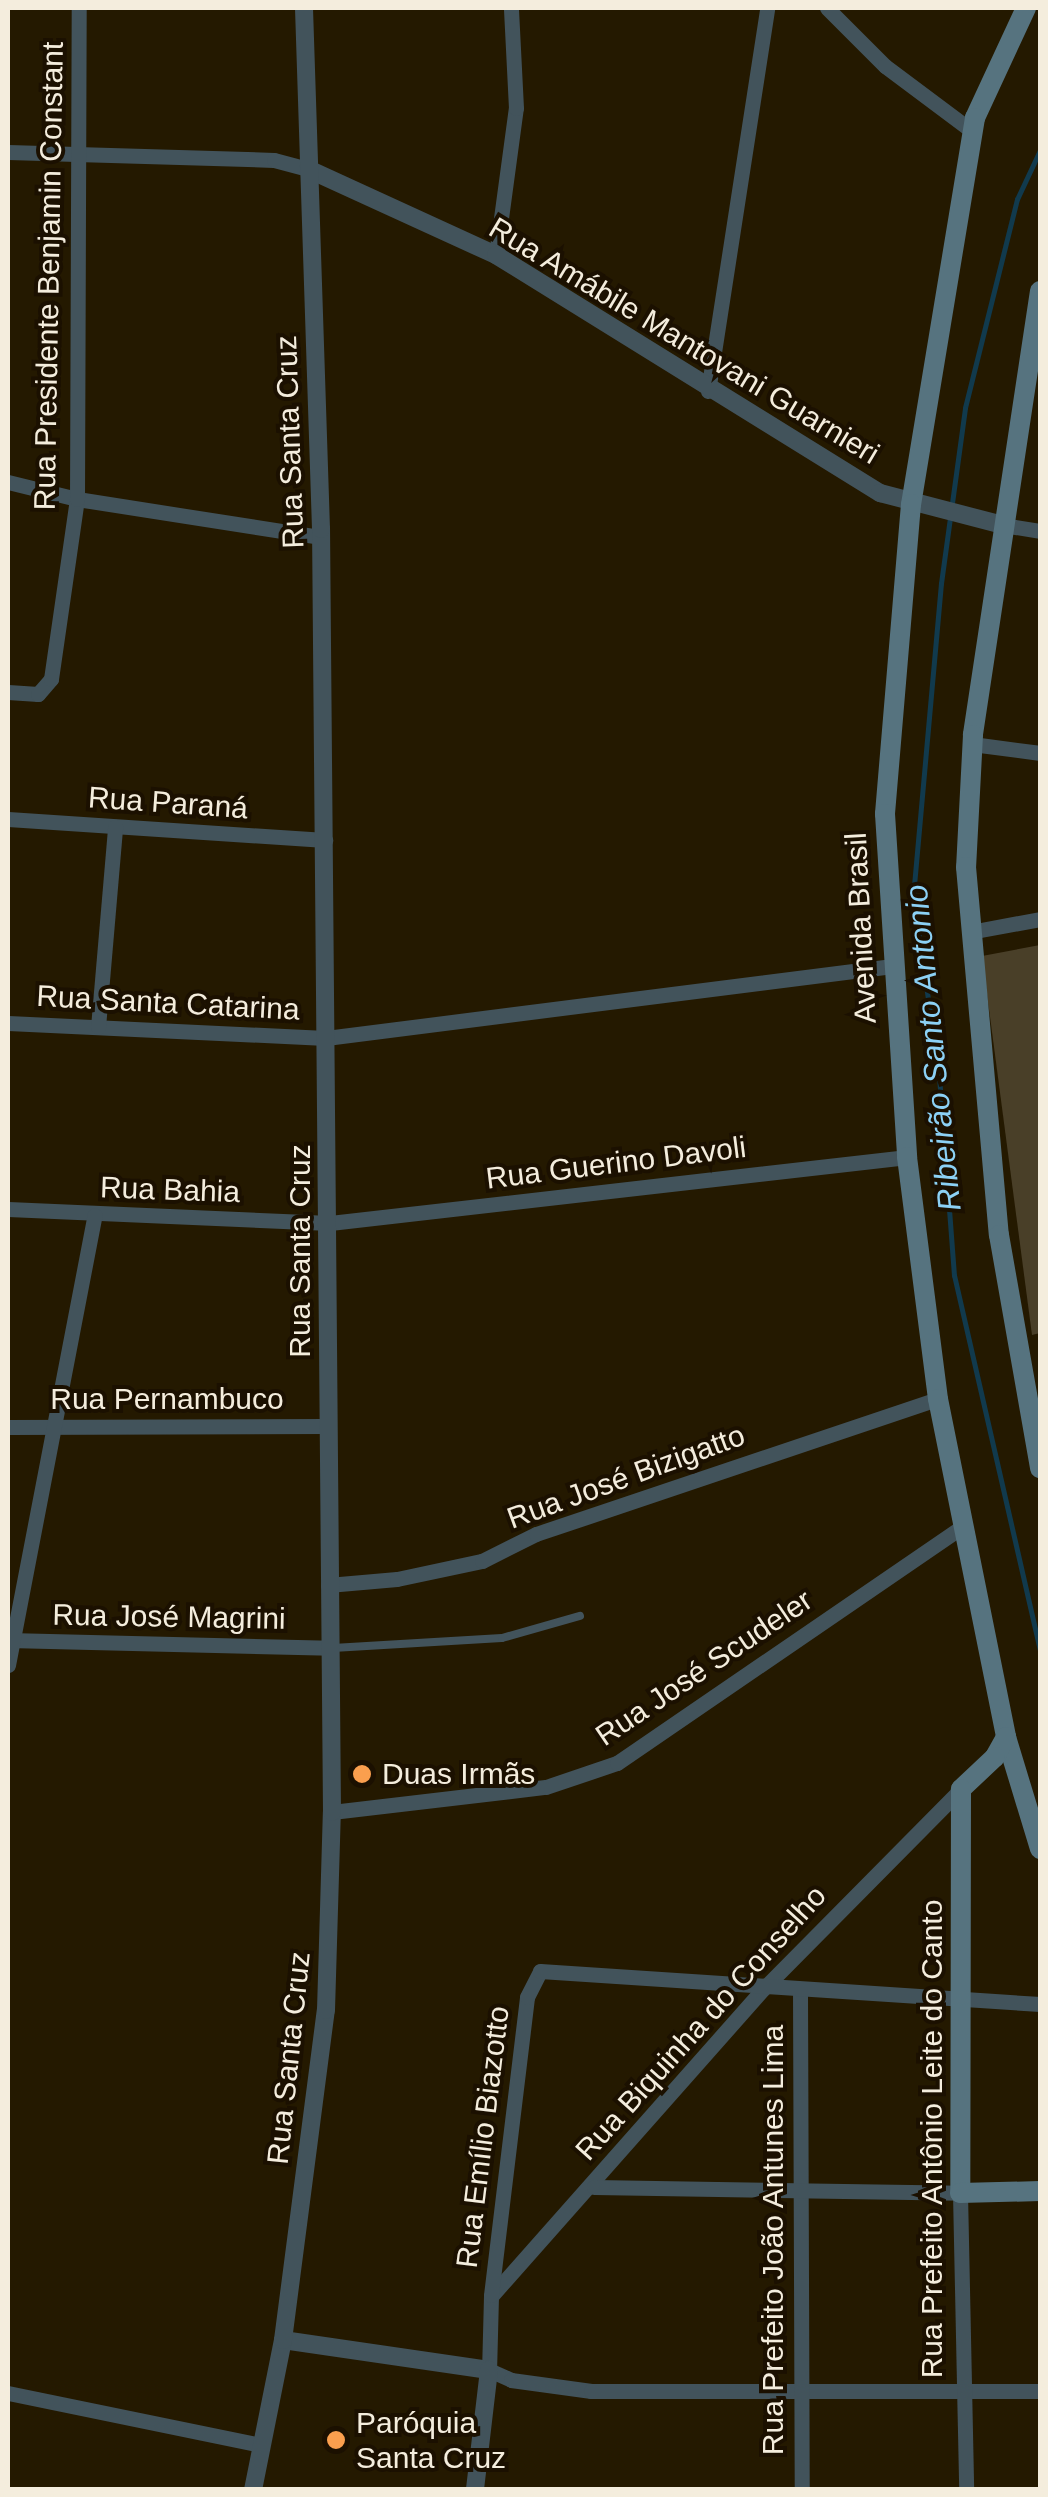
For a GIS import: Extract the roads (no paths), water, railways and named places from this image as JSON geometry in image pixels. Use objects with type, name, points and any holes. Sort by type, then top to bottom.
[{"type":"main road","name":"Avenida Brasil","points":[[1026,8],[972,131],[888,753],[892,966],[908,1157],[938,1399],[1006,1736],[1040,1849]]},
{"type":"main road","points":[[1040,299],[999,524],[972,744],[970,932],[999,1235],[1040,1468]]},
{"type":"main road","name":"Rua Biquinha do Conselho","points":[[961,1789],[994,1758],[1006,1736]]},
{"type":"main road","name":"Rua Prefeito Antônio Leite do Canto","points":[[960,2193],[961,1789]]},
{"type":"main road","points":[[960,2193],[1040,2191]]},
{"type":"street","name":"Rua Presidente Benjamin Constant","points":[[11,692],[38,694],[51,679],[77,499],[79,8]]},
{"type":"street","name":"Rua Santa Cruz","points":[[253,2490],[282,2340],[326,2010],[332,1812],[326,1426],[330,1223],[321,537],[304,8]]},
{"type":"street","points":[[496,255],[516,108],[511,8]]},
{"type":"street","points":[[708,391],[767,8]]},
{"type":"street","points":[[827,8],[885,66],[972,131]]},
{"type":"street","points":[[8,152],[274,160],[308,169]]},
{"type":"street","name":"Rua Amábile Mantovani Guarnieri","points":[[308,169],[496,255],[708,391],[880,493],[922,507],[1040,531]]},
{"type":"street","points":[[8,482],[77,499],[321,537]]},
{"type":"street","points":[[972,744],[1040,753]]},
{"type":"street","name":"Rua Paraná","points":[[8,819],[324,840]]},
{"type":"street","points":[[98,1027],[115,827]]},
{"type":"street","points":[[970,932],[1040,919]]},
{"type":"street","name":"Rua Santa Catarina","points":[[8,1024],[326,1038],[892,966]]},
{"type":"street","name":"Rua Guerino Davoli","points":[[330,1223],[908,1157]]},
{"type":"street","name":"Rua Bahia","points":[[8,1209],[330,1223]]},
{"type":"street","points":[[8,1665],[95,1215]]},
{"type":"street","name":"Rua José Bizigatto","points":[[328,1585],[397,1580],[482,1561],[536,1534],[938,1399]]},
{"type":"street","name":"Rua Pernambuco","points":[[8,1427],[326,1426]]},
{"type":"street","name":"Rua José Scudeler","points":[[332,1812],[530,1790],[617,1763],[963,1526]]},
{"type":"street","name":"Rua José Magrini","points":[[10,1640],[330,1648]]},
{"type":"street","name":"Rua Biquinha do Conselho","points":[[491,2296],[594,2187],[763,1988],[961,1789]]},
{"type":"street","name":"Rua Emílio Biazotto","points":[[491,2296],[526,2007],[540,1972],[763,1988]]},
{"type":"street","points":[[763,1988],[1040,2004]]},
{"type":"street","name":"Rua Prefeito João Antunes Lima","points":[[800,1991],[802,2490]]},
{"type":"street","points":[[594,2187],[960,2193]]},
{"type":"street","name":"Rua Prefeito Antônio Leite do Canto","points":[[960,2193],[966,2490]]},
{"type":"street","points":[[474,2490],[489,2370],[491,2296]]},
{"type":"street","points":[[282,2340],[489,2370],[511,2380],[591,2390],[1040,2390]]},
{"type":"street","points":[[8,2392],[261,2445]]},
{"type":"lane","points":[[330,1648],[485,1640],[580,1616]]},
{"type":"waterway","name":"Ribeirão Santo Antonio","points":[[1040,150],[1017,199],[965,408],[941,583],[913,895],[939,1076],[954,1275],[1040,1651]]},
{"type":"place","name":"Duas Irmãs","points":[[362,1774]]},
{"type":"place","name":"Paróquia Santa Cruz","points":[[336,2440]]}]
